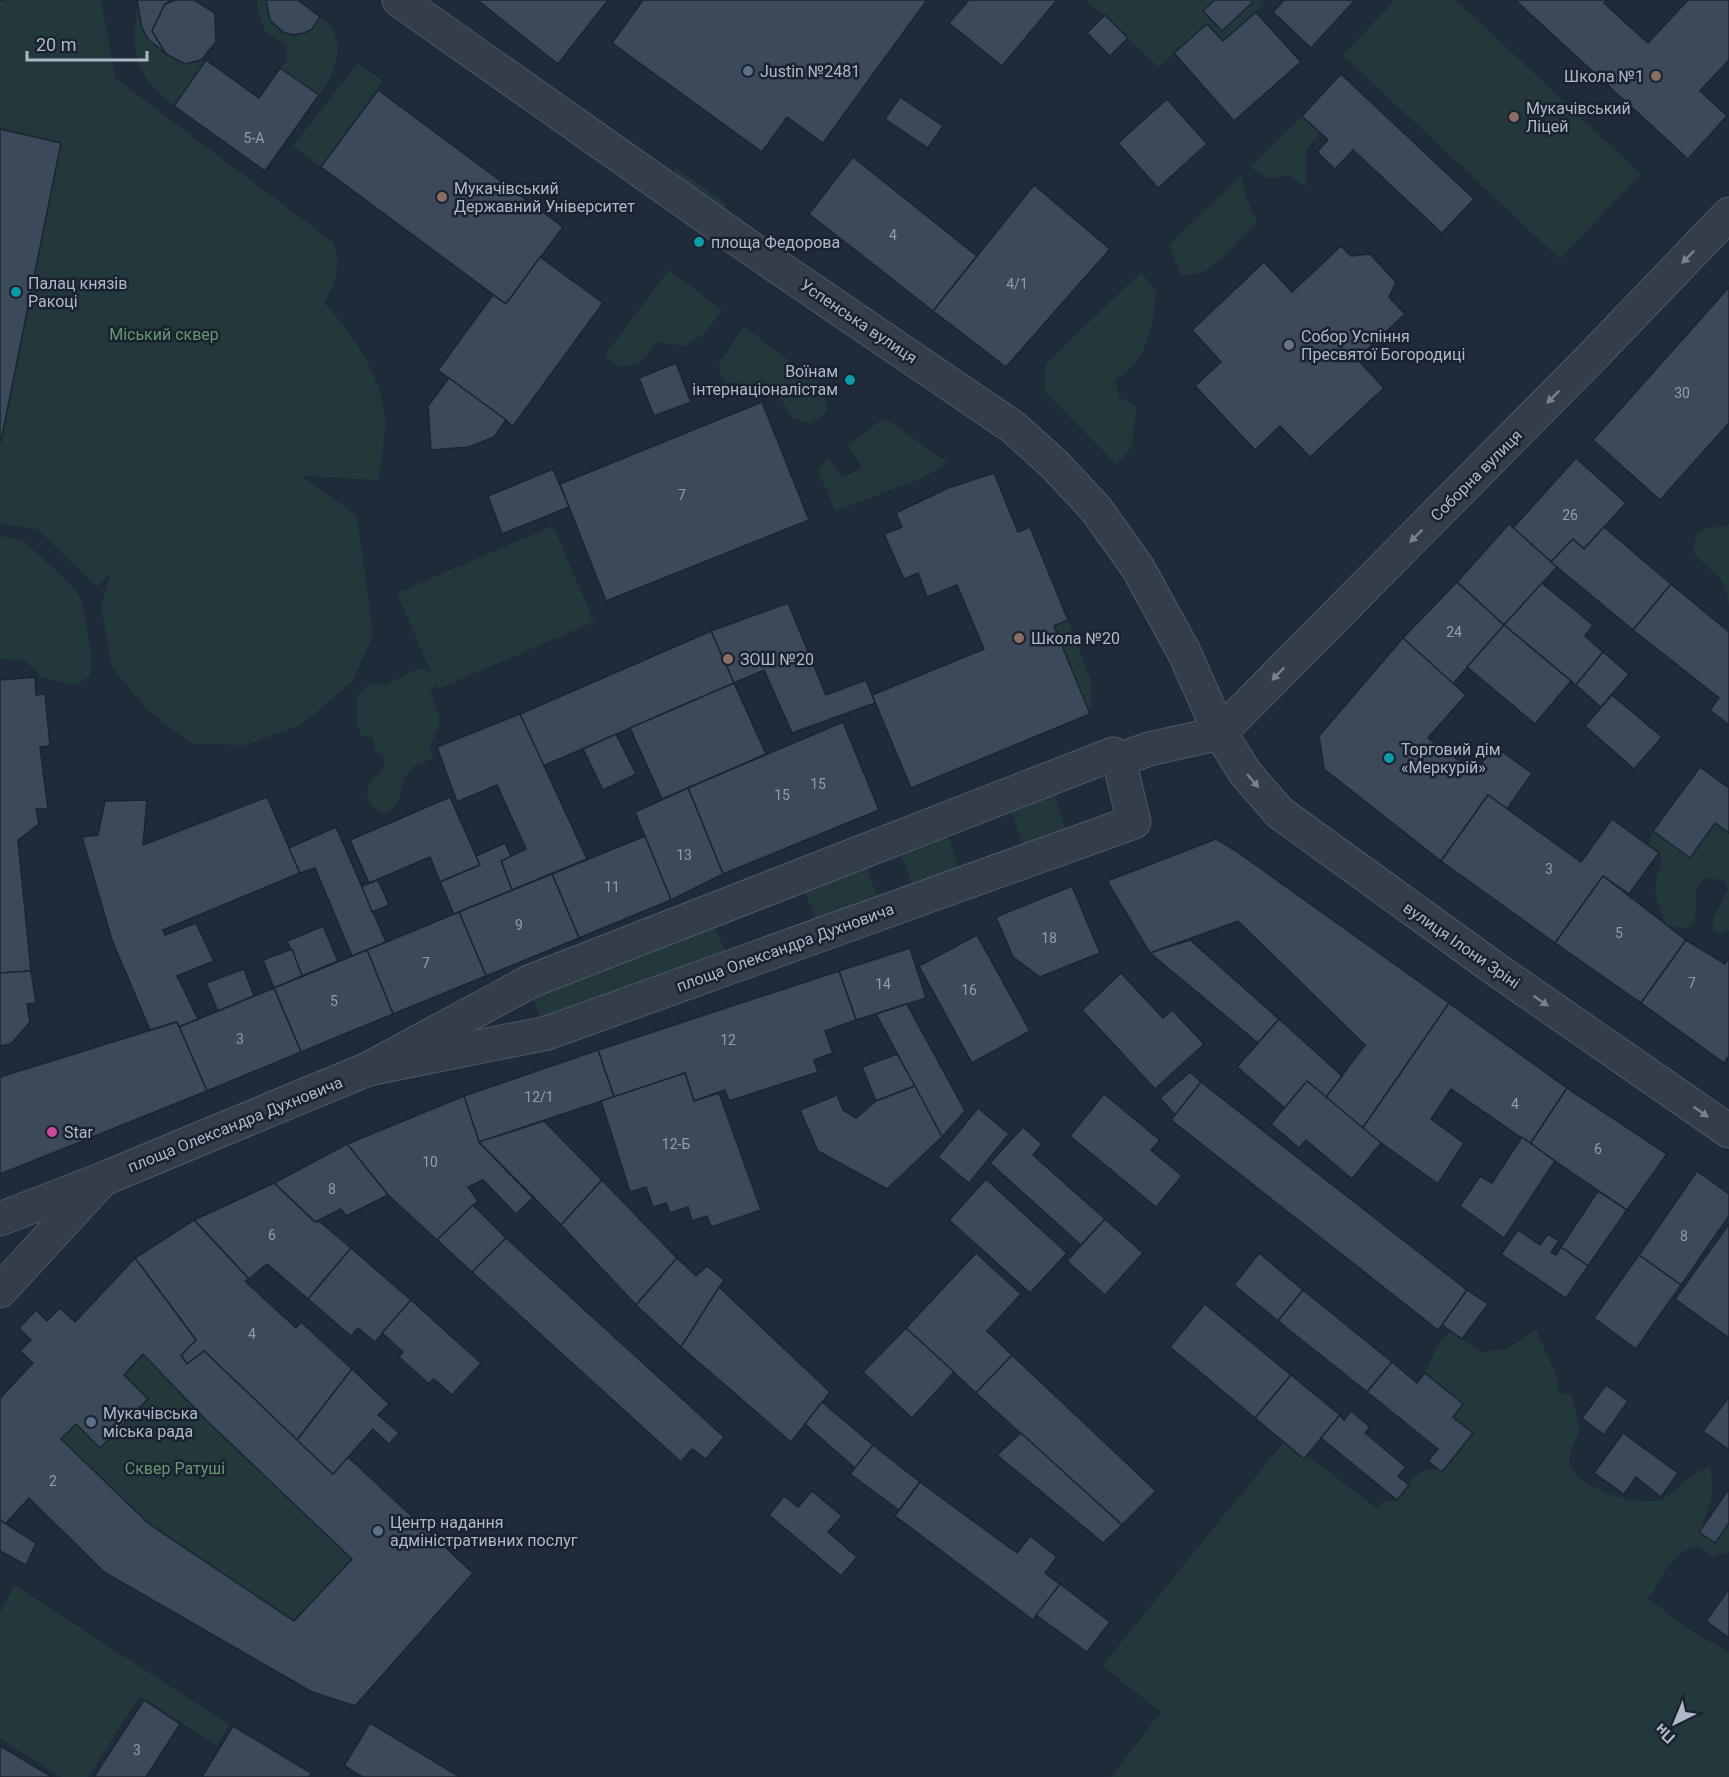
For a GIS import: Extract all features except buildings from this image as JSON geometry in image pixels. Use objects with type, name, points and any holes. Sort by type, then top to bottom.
[{"type":"street","name":"Успенська вулиця","points":[[399,0],[759,254],[981,405],[1012,427],[1055,465],[1096,509],[1138,568],[1184,652],[1220,733]]},
{"type":"street","name":"Соборна вулиця","points":[[1220,733],[1729,214]]},
{"type":"street","name":"площа Олександра Духновича","points":[[1119,760],[1149,749],[1220,733]]},
{"type":"street","name":"вулиця Ілони Зріні","points":[[1220,733],[1246,774],[1280,813],[1494,968],[1729,1131]]},
{"type":"street","name":"площа Олександра Духновича","points":[[0,1219],[103,1179],[368,1069],[531,981],[1113,754],[1119,760],[1134,822],[547,1033],[368,1069]]},
{"type":"street","name":"площа Олександра Духновича","points":[[0,1291],[103,1179]]},
{"type":"green space","name":"Міський сквер","points":[[8,0],[101,0],[115,78],[334,243],[337,260],[336,274],[324,303],[355,342],[379,388],[385,420],[379,480],[302,476],[357,516],[373,635],[352,682],[301,725],[246,745],[192,744],[148,711],[112,667],[101,607],[110,573],[97,587],[37,529],[0,524],[0,2]]},
{"type":"green space","points":[[257,0],[266,0],[270,20],[283,32],[304,31],[320,17],[335,35],[338,55],[331,75],[319,95],[280,68],[287,60],[287,44],[266,33]]},
{"type":"green space","points":[[1086,0],[1262,0],[1265,3],[1223,41],[1207,24],[1159,67]]},
{"type":"green space","points":[[1395,0],[1456,0],[1641,174],[1560,259],[1343,55]]},
{"type":"green space","points":[[137,4],[142,28],[148,39],[166,54],[185,64],[206,60],[174,106],[150,83],[138,61],[135,36]]},
{"type":"green space","points":[[358,63],[383,81],[321,167],[293,146]]},
{"type":"green space","points":[[1302,116],[1320,134],[1306,150],[1306,187],[1287,175],[1269,179],[1250,167]]},
{"type":"green space","points":[[676,168],[726,204],[707,231],[657,194]]},
{"type":"green space","points":[[1241,175],[1247,200],[1257,222],[1221,259],[1204,272],[1182,276],[1169,245]]},
{"type":"green space","points":[[669,270],[722,310],[705,333],[684,346],[658,342],[639,363],[619,367],[605,355]]},
{"type":"green space","points":[[1141,272],[1156,292],[1155,305],[1150,330],[1141,354],[1126,373],[1115,380],[1119,397],[1137,407],[1131,448],[1117,465],[1044,391],[1046,364]]},
{"type":"green space","points":[[743,326],[824,387],[827,411],[811,424],[792,417],[778,394],[752,386],[725,382],[718,367]]},
{"type":"green space","points":[[884,418],[947,462],[925,477],[835,511],[818,470],[829,459],[842,479],[862,467],[848,445]]},
{"type":"green space","points":[[1729,522],[1729,604],[1720,580],[1694,553],[1696,537],[1702,530],[1727,526]]},
{"type":"green space","points":[[553,526],[594,622],[438,689],[435,684],[431,692],[440,719],[438,730],[429,746],[434,756],[410,770],[405,777],[400,798],[392,809],[383,814],[378,812],[369,801],[367,790],[371,781],[385,764],[383,755],[376,752],[373,738],[362,736],[357,725],[357,696],[368,685],[383,686],[420,669],[425,668],[432,675],[397,593]]},
{"type":"green space","points":[[0,536],[23,540],[74,588],[81,599],[92,655],[90,676],[76,685],[43,678],[24,660],[0,659]]},
{"type":"green space","points":[[1068,620],[1091,681],[1090,714],[1054,626]]},
{"type":"green space","points":[[1054,795],[1067,833],[1024,848],[1011,810]]},
{"type":"green space","points":[[1715,823],[1729,833],[1729,931],[1718,933],[1713,929],[1713,919],[1728,889],[1724,880],[1704,878],[1696,891],[1695,922],[1687,929],[1667,925],[1655,893],[1656,879],[1662,860],[1659,853],[1648,845],[1653,831],[1690,858]]},
{"type":"green space","points":[[945,827],[963,878],[916,895],[897,843]]},
{"type":"green space","points":[[863,859],[881,906],[820,929],[801,882]]},
{"type":"green space","points":[[708,912],[732,966],[547,1033],[526,983]]},
{"type":"green space","points":[[1536,1330],[1558,1380],[1558,1393],[1571,1394],[1580,1430],[1570,1459],[1572,1469],[1577,1476],[1609,1494],[1646,1502],[1669,1496],[1687,1479],[1709,1467],[1712,1476],[1712,1493],[1699,1532],[1715,1543],[1729,1523],[1729,1552],[1713,1557],[1699,1545],[1683,1552],[1670,1564],[1652,1595],[1646,1597],[1684,1626],[1729,1653],[1729,1777],[1111,1777],[1161,1712],[1102,1666],[1286,1439],[1379,1510],[1382,1502],[1397,1500],[1415,1476],[1426,1470],[1443,1471],[1473,1433],[1453,1417],[1463,1404],[1425,1373],[1440,1341],[1451,1331],[1480,1352],[1507,1349]]},
{"type":"green space","name":"Сквер Ратуші","points":[[143,1354],[207,1421],[352,1559],[294,1621],[149,1524],[61,1439],[76,1424],[100,1448],[148,1399],[124,1375]]},
{"type":"green space","points":[[15,1585],[229,1725],[217,1746],[140,1696],[88,1777],[61,1777],[0,1739],[0,1613]]},
{"type":"place","name":"Justin №2481","points":[[748,71]]},
{"type":"place","name":"Школа №1","points":[[1656,76]]},
{"type":"place","name":"Мукачівський Ліцей","points":[[1514,117]]},
{"type":"place","name":"Мукачівський Державний Університет","points":[[442,197]]},
{"type":"place","name":"площа Федорова","points":[[699,242]]},
{"type":"place","name":"Палац князів Ракоці","points":[[16,292]]},
{"type":"place","name":"Собор Успіння Пресвятої Богородиці","points":[[1289,345]]},
{"type":"place","name":"Воїнам інтернаціоналістам","points":[[850,380]]},
{"type":"place","name":"Школа №20","points":[[1019,638]]},
{"type":"place","name":"ЗОШ №20","points":[[728,659]]},
{"type":"place","name":"Торговий дім «Меркурій»","points":[[1389,758]]},
{"type":"place","name":"Star","points":[[52,1132]]},
{"type":"place","name":"Мукачівська міська рада","points":[[91,1422]]},
{"type":"place","name":"Центр надання адміністративних послуг","points":[[378,1531]]}]
